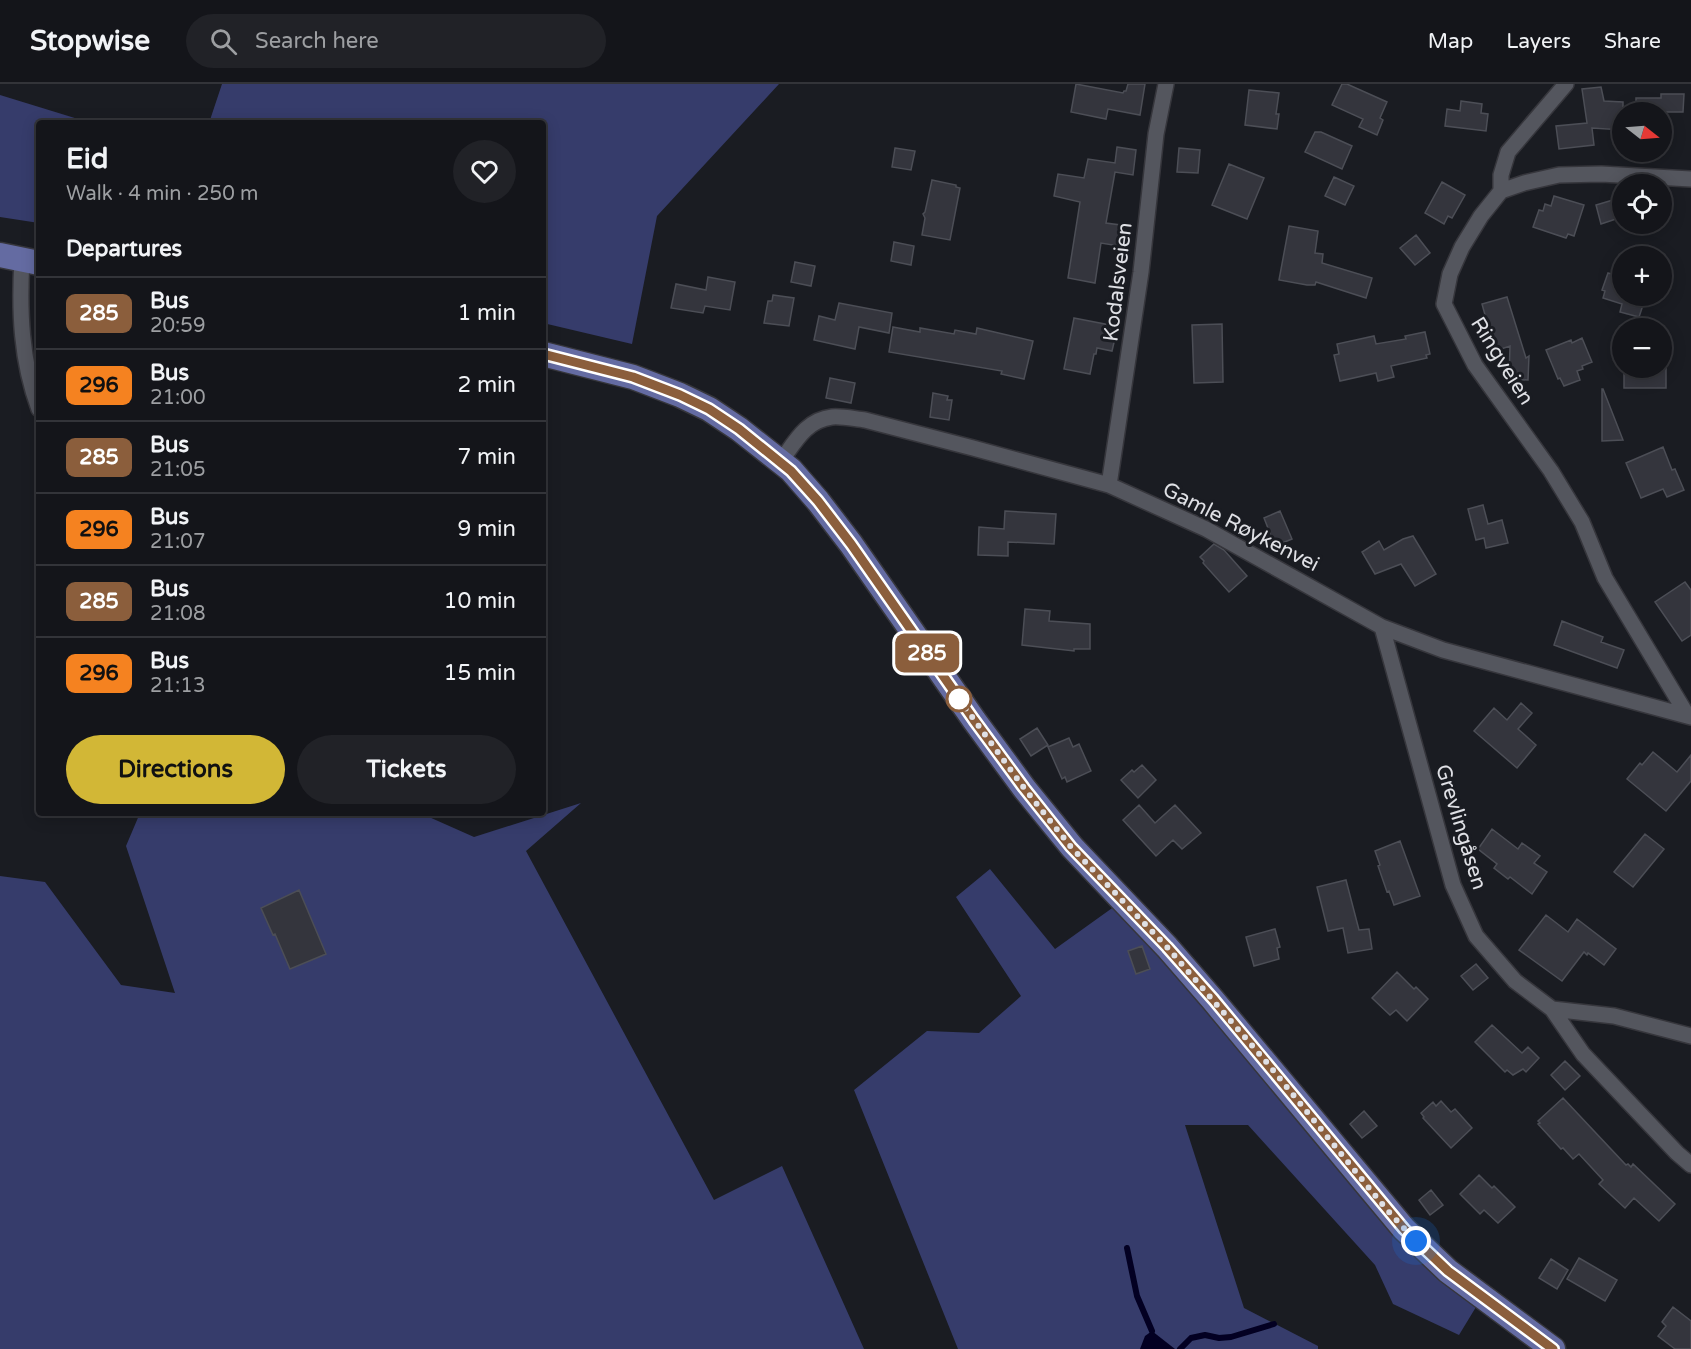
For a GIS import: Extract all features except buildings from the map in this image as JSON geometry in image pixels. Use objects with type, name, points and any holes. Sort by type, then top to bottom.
[{"type":"main road","points":[[546,355],[633,377],[680,395],[719,415],[781,461],[835,523],[974,720],[1071,847],[1167,947],[1214,1000],[1404,1229],[1448,1271],[1553,1349]]},
{"type":"street","name":"Kodalsveien","points":[[1109,485],[1140,282],[1156,134],[1166,84]]},
{"type":"street","points":[[1566,84],[1508,152],[1501,175],[1501,191],[1559,175],[1601,174],[1691,179]]},
{"type":"street","name":"Ringveien","points":[[1501,191],[1481,216],[1462,247],[1450,274],[1444,304],[1475,365],[1551,471],[1582,522],[1605,578],[1689,716]]},
{"type":"street","points":[[20,259],[22,338],[31,388],[36,402]]},
{"type":"street","name":"Gamle Røykenvei","points":[[781,461],[807,427],[820,420],[833,417],[865,420],[1109,485],[1206,529],[1382,627],[1454,653],[1689,716]]},
{"type":"street","name":"Grevlingåsen","points":[[1382,627],[1453,885],[1476,936],[1515,981],[1552,1009],[1583,1054],[1691,1166]]},
{"type":"street","points":[[1552,1009],[1614,1016],[1691,1036]]},
{"type":"shaded area","points":[[222,84],[779,84],[657,216],[632,344],[546,324],[546,120],[210,120]]},
{"type":"shaded area","points":[[0,95],[81,120],[36,120],[36,223],[0,217]]},
{"type":"shaded area","points":[[581,803],[526,851],[714,1200],[782,1166],[864,1349],[0,1349],[0,876],[45,882],[121,985],[175,993],[126,846],[139,816],[427,816],[474,837]]},
{"type":"shaded area","points":[[990,869],[1055,949],[1115,906],[1372,1202],[1476,1307],[1459,1335],[1393,1304],[1375,1265],[1248,1125],[1185,1125],[1244,1308],[1318,1346],[1318,1349],[958,1349],[854,1090],[927,1031],[979,1033],[1021,996],[956,897]]},
{"type":"shaded area","points":[[1152,1331],[1175,1349],[1140,1349],[1145,1336]]},
{"type":"waterway","points":[[1127,1248],[1137,1296],[1152,1331]]},
{"type":"waterway","points":[[1180,1349],[1191,1338],[1205,1335],[1219,1338],[1231,1337],[1274,1324]]},
{"type":"bus line","name":"285","points":[[546,355],[656,384],[709,409],[781,461],[818,501],[851,544],[974,720],[1071,847],[1167,947],[1214,1000],[1404,1229],[1448,1271],[1553,1349]]},
{"type":"route","points":[[959,699],[956,695],[1024,788],[1071,847],[1167,947],[1214,1000],[1387,1210],[1416,1241]]}]
